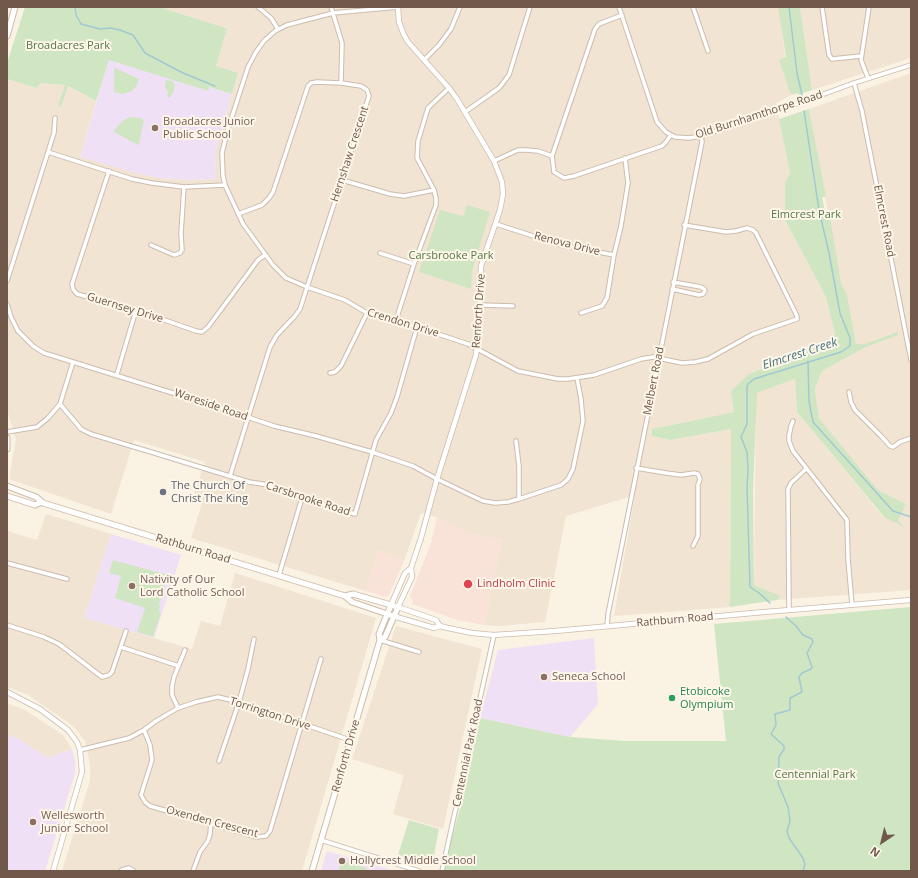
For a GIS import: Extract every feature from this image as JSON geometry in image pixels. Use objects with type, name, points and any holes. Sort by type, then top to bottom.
[{"type":"main road","points":[[7,36],[15,7]]},
{"type":"main road","points":[[7,438],[7,449]]},
{"type":"main road","name":"Rathburn Road","points":[[7,486],[36,497],[41,502],[345,596],[352,602],[393,616]]},
{"type":"main road","name":"Rathburn Road","points":[[7,496],[35,505],[41,502]]},
{"type":"main road","name":"Rathburn Road","points":[[345,596],[353,594],[398,607]]},
{"type":"main road","name":"Renforth Drive","points":[[312,871],[380,640],[379,634],[391,605]]},
{"type":"main road","name":"Renforth Drive","points":[[380,640],[385,637],[398,607]]},
{"type":"street","points":[[258,7],[271,18],[278,29]]},
{"type":"street","points":[[331,7],[342,43],[341,84]]},
{"type":"street","name":"Crendon Drive","points":[[398,7],[333,13],[291,23],[278,29],[261,44],[248,67],[227,132],[222,153],[222,170],[225,185],[248,232],[265,255],[283,275],[292,281],[345,300],[367,313],[396,320],[476,347],[518,371],[558,379],[594,375],[641,359],[653,357],[682,362],[695,362],[708,359],[753,334],[795,321],[797,318],[756,233],[753,230],[747,228],[726,232],[684,224]]},
{"type":"street","name":"Renforth Drive","points":[[398,7],[399,22],[408,42],[449,88],[465,112],[494,160],[500,174],[503,189],[503,200],[481,266],[479,329],[474,360],[436,479],[421,538],[411,568],[412,577],[398,607]]},
{"type":"street","points":[[424,60],[439,45],[451,29],[460,7]]},
{"type":"street","points":[[465,112],[499,88],[509,75],[530,7]]},
{"type":"street","points":[[619,7],[622,15],[658,122],[661,128],[671,135],[662,146],[574,176],[564,178],[554,172],[552,156],[595,29],[599,24],[622,15]]},
{"type":"street","points":[[693,7],[708,51]]},
{"type":"street","points":[[822,7],[829,55],[832,59],[861,56]]},
{"type":"street","points":[[868,78],[861,60],[861,56],[869,7]]},
{"type":"street","name":"Old Burnhamthorpe Road","points":[[671,135],[685,138],[701,136],[794,105],[868,78],[911,65]]},
{"type":"street","name":"Hernshaw Crescent","points":[[230,476],[270,347],[277,335],[298,313],[369,96],[367,90],[361,86],[316,82],[311,83],[308,86],[271,195],[262,204],[238,214]]},
{"type":"street","name":"Elmcrest Road","points":[[854,83],[862,111],[911,360]]},
{"type":"street","points":[[396,320],[414,264],[436,205],[434,190],[417,158],[418,141],[428,108],[449,88]]},
{"type":"street","points":[[7,281],[54,132],[55,118]]},
{"type":"street","name":"Melbert Road","points":[[607,626],[609,607],[636,468],[674,282],[684,224],[702,142],[701,136]]},
{"type":"street","points":[[494,160],[518,150],[538,151],[552,156]]},
{"type":"street","points":[[48,152],[152,183],[184,188],[225,185]]},
{"type":"street","name":"Renova Drive","points":[[496,224],[561,245],[614,255],[621,226],[628,183],[625,158]]},
{"type":"street","name":"Guernsey Drive","points":[[109,171],[72,284],[72,288],[77,294],[136,310],[196,331],[204,331],[258,260],[265,255]]},
{"type":"street","points":[[342,180],[390,194],[404,196],[434,190]]},
{"type":"street","points":[[152,245],[164,252],[174,255],[182,251],[181,234],[184,188]]},
{"type":"street","points":[[380,253],[414,264]]},
{"type":"street","points":[[581,313],[602,306],[606,302],[612,275],[614,255]]},
{"type":"street","points":[[672,289],[700,295],[705,291],[704,288],[701,287],[674,282]]},
{"type":"street","name":"Wareside Road","points":[[7,304],[15,326],[29,343],[44,353],[117,374],[274,426],[372,452],[413,466],[436,479],[483,501],[501,502],[519,499],[560,485],[568,479],[573,469],[583,421],[577,378]]},
{"type":"street","points":[[480,305],[513,306]]},
{"type":"street","points":[[117,374],[136,310]]},
{"type":"street","points":[[330,373],[336,372],[341,366],[367,313]]},
{"type":"street","name":"Carsbrooke Road","points":[[60,404],[81,429],[91,434],[249,482],[269,485],[302,498],[355,514],[372,452],[378,436],[396,402],[417,327]]},
{"type":"street","points":[[906,334],[911,332]]},
{"type":"street","points":[[7,432],[37,427],[48,418],[60,404],[72,362]]},
{"type":"street","points":[[849,392],[851,402],[855,410],[882,436],[890,446],[893,447],[900,442],[911,438]]},
{"type":"street","points":[[793,421],[789,430],[789,441],[793,451],[847,520],[848,559],[852,605]]},
{"type":"street","points":[[516,441],[519,466],[519,499]]},
{"type":"street","points":[[636,468],[666,474],[698,474],[700,479],[698,485],[698,536],[693,546]]},
{"type":"street","points":[[789,610],[788,489],[790,483],[806,469]]},
{"type":"street","points":[[278,575],[302,498]]},
{"type":"street","points":[[7,563],[67,579]]},
{"type":"street","name":"Renforth Drive","points":[[391,605],[405,573],[411,568]]},
{"type":"street","name":"Rathburn Road","points":[[393,616],[434,628],[440,626],[472,633],[494,635],[911,600]]},
{"type":"street","name":"Rathburn Road","points":[[398,607],[436,620],[440,626]]},
{"type":"street","points":[[7,625],[44,637],[59,644],[102,677],[109,675],[112,672],[126,631]]},
{"type":"street","name":"Centennial Park Road","points":[[442,871],[494,635]]},
{"type":"street","points":[[219,761],[239,702],[254,639]]},
{"type":"street","points":[[380,640],[419,652]]},
{"type":"street","points":[[121,647],[179,666]]},
{"type":"street","points":[[178,708],[172,695],[172,686],[185,650]]},
{"type":"street","name":"Oxenden Crescent","points":[[144,730],[150,745],[152,760],[141,795],[145,802],[150,806],[257,837],[266,836],[270,831],[321,659]]},
{"type":"street","points":[[7,692],[40,709],[68,730],[77,742],[80,750],[82,772],[53,871]]},
{"type":"street","name":"Torrington Drive","points":[[80,750],[129,738],[178,708],[218,697],[239,702],[350,740]]},
{"type":"street","points":[[193,871],[200,852],[208,841],[211,824]]},
{"type":"street","points":[[321,840],[418,871]]},
{"type":"street","points":[[121,871],[128,868],[134,871]]},
{"type":"shaded area","points":[[159,7],[779,7],[785,58],[780,60],[791,95],[776,103],[790,173],[785,182],[785,220],[826,297],[835,334],[823,345],[749,374],[734,412],[652,429],[651,436],[671,440],[731,429],[730,607],[614,616],[635,495],[566,516],[545,622],[498,626],[484,625],[502,538],[496,539],[472,534],[437,517],[421,513],[404,561],[378,550],[366,591],[191,538],[202,504],[192,501],[205,462],[134,440],[111,514],[9,479],[16,439],[7,410],[7,79],[36,88],[41,83],[65,85],[96,101],[80,157],[160,178],[193,180],[216,179],[215,153],[238,74],[216,66],[227,29]]},
{"type":"shaded area","points":[[800,7],[911,7],[911,58],[812,90]]},
{"type":"shaded area","name":"Broadacres Junior Public School","points":[[109,59],[208,91],[209,87],[232,94],[215,153],[216,179],[193,180],[160,178],[135,173],[80,157]]},
{"type":"shaded area","points":[[911,73],[911,590],[777,600],[781,596],[754,585],[756,393],[795,379],[797,412],[883,517],[906,505],[878,490],[819,418],[815,389],[822,371],[865,347],[856,344],[847,294],[841,283],[809,109]]},
{"type":"shaded area","points":[[46,514],[111,534],[84,618],[192,649],[201,621],[220,626],[235,573],[376,618],[302,871],[62,871],[90,781],[90,764],[85,741],[73,726],[28,695],[7,687],[7,531],[37,540]]},
{"type":"shaded area","points":[[437,517],[472,534],[496,539],[502,538],[484,625],[458,620],[412,604],[413,601],[410,596],[431,543]]},
{"type":"shaded area","name":"Nativity of Our Lord Catholic School","points":[[111,534],[181,555],[154,638],[84,618]]},
{"type":"shaded area","points":[[378,550],[404,561],[389,595],[385,597],[366,591]]},
{"type":"shaded area","points":[[396,626],[482,649],[443,829],[393,814],[404,775],[352,759]]},
{"type":"shaded area","name":"Seneca School","points":[[594,638],[598,704],[570,737],[480,718],[498,650]]},
{"type":"shaded area","points":[[7,703],[25,710],[63,735],[72,749],[48,758],[19,739],[7,734]]},
{"type":"shaded area","name":"Wellesworth Junior School","points":[[7,734],[19,739],[48,758],[72,749],[75,761],[75,773],[45,871],[7,871]]},
{"type":"shaded area","name":"Hollycrest Middle School","points":[[327,851],[394,871],[321,871]]},
{"type":"green space","name":"Broadacres Park","points":[[25,7],[159,7],[223,27],[227,29],[216,66],[238,73],[232,94],[209,87],[208,91],[109,60],[96,101],[68,86],[61,107],[58,105],[65,85],[41,83],[36,88],[7,79],[7,63]]},
{"type":"green space","points":[[778,7],[800,7],[812,90],[798,95],[798,93],[791,95],[779,60],[786,57]]},
{"type":"green space","points":[[115,68],[139,79],[137,85],[132,91],[123,94],[114,92]]},
{"type":"green space","points":[[166,80],[172,81],[175,85],[170,98],[167,96],[168,92],[165,87]]},
{"type":"green space","name":"Elmcrest Park","points":[[809,109],[826,197],[822,197],[825,212],[829,211],[841,283],[847,294],[856,344],[865,344],[898,332],[898,335],[866,347],[822,371],[815,389],[819,418],[878,490],[906,504],[898,520],[904,527],[884,517],[797,412],[795,379],[757,393],[753,491],[754,585],[781,596],[777,600],[730,607],[731,429],[671,440],[651,436],[652,429],[734,412],[731,391],[749,374],[823,345],[835,334],[826,297],[785,220],[785,182],[790,173],[779,119]]},
{"type":"green space","points":[[130,117],[144,120],[138,145],[114,132],[122,121]]},
{"type":"green space","name":"Carsbrooke Park","points":[[467,205],[490,212],[472,272],[471,289],[419,272],[440,210],[463,216]]},
{"type":"green space","points":[[113,560],[168,575],[159,605],[159,612],[161,613],[153,637],[137,632],[145,608],[115,598],[121,576],[109,573]]},
{"type":"green space","name":"Centennial Park","points":[[911,607],[911,871],[442,871],[462,802],[480,718],[570,737],[625,741],[726,741],[714,624]]},
{"type":"green space","points":[[409,820],[439,829],[432,866],[398,855]]},
{"type":"green space","points":[[342,860],[367,868],[366,871],[338,871]]},
{"type":"waterway","points":[[75,7],[76,15],[81,24],[100,29],[110,28],[120,30],[133,35],[145,53],[183,73],[215,86]]},
{"type":"waterway","name":"Elmcrest Creek","points":[[789,7],[797,73],[802,95]]},
{"type":"waterway","name":"Elmcrest Creek","points":[[770,603],[750,587],[747,452],[741,437],[747,424],[747,387],[748,384],[754,379],[841,352],[850,346],[850,338],[840,313],[829,253],[819,210],[804,111]]},
{"type":"waterway","points":[[808,361],[809,401],[813,422],[893,511],[911,517]]},
{"type":"waterway","name":"Elmcrest Creek","points":[[786,617],[803,635],[812,639],[813,642],[807,653],[812,667],[811,669],[802,673],[799,677],[802,692],[790,698],[790,710],[775,714],[776,725],[771,734],[784,746],[784,749],[779,757],[778,783],[788,807],[790,821],[787,831],[789,838],[803,858],[805,864],[803,871]]},
{"type":"place","name":"Broadacres Junior Public School","points":[[155,128]]},
{"type":"place","name":"The Church Of Christ The King","points":[[163,492]]},
{"type":"place","name":"Lindholm Clinic","points":[[468,584]]},
{"type":"place","name":"Nativity of Our Lord Catholic School","points":[[132,586]]},
{"type":"place","name":"Seneca School","points":[[544,677]]},
{"type":"place","name":"Etobicoke Olympium","points":[[672,698]]},
{"type":"place","name":"Wellesworth Junior School","points":[[33,822]]},
{"type":"place","name":"Hollycrest Middle School","points":[[342,861]]}]
